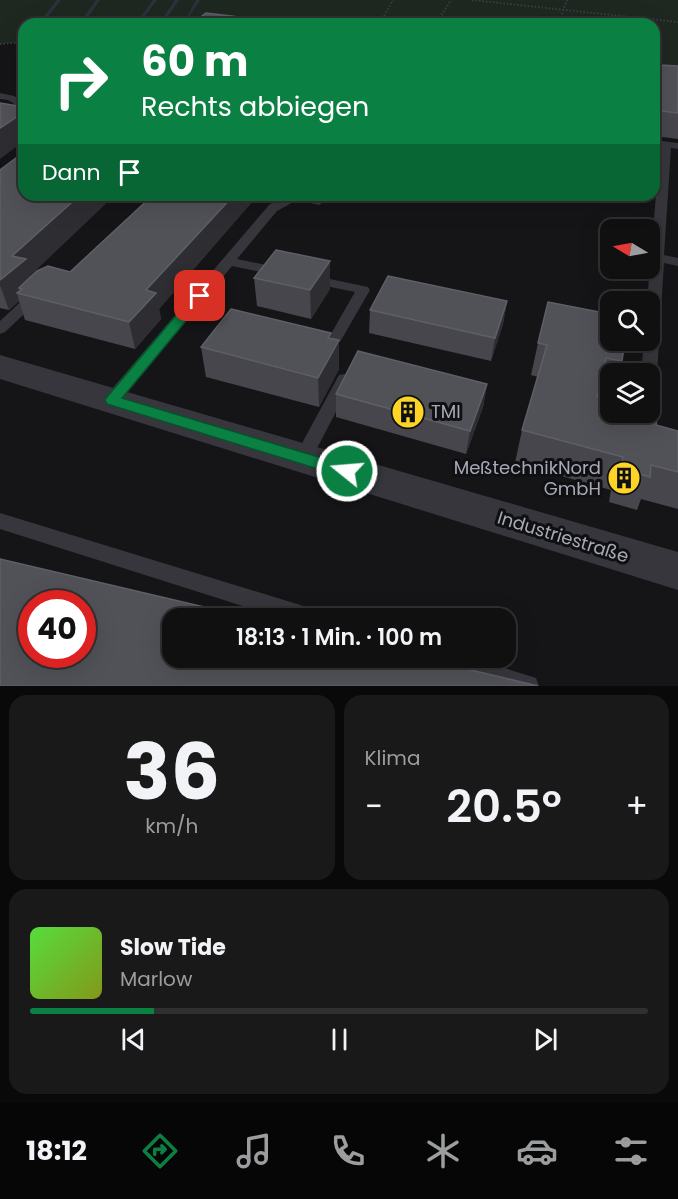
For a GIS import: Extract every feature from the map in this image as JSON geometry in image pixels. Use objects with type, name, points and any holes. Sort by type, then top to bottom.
[{"type":"street","name":"Industriestraße","points":[[0,367],[678,571]]},
{"type":"lane","points":[[0,96],[18,102]]},
{"type":"lane","points":[[660,230],[666,144]]},
{"type":"lane","points":[[112,400],[273,208],[284,201]]},
{"type":"lane","points":[[660,258],[678,262]]},
{"type":"lane","points":[[229,261],[363,290],[335,339]]},
{"type":"lane","points":[[650,363],[656,279]]},
{"type":"lane","points":[[0,329],[39,293],[48,288]]},
{"type":"lane","points":[[303,458],[354,362]]},
{"type":"lane","points":[[0,521],[278,608]]},
{"type":"lane","points":[[470,668],[528,686]]},
{"type":"path","points":[[378,18],[384,16],[393,0]]},
{"type":"path","points":[[440,18],[451,0]]},
{"type":"path","points":[[472,0],[640,18]]},
{"type":"path","points":[[560,18],[567,0]]},
{"type":"path","points":[[660,20],[678,22]]},
{"type":"path","points":[[0,44],[18,42]]},
{"type":"shaded area","points":[[0,0],[678,0],[678,69],[660,67],[660,18],[18,18],[18,42],[0,44]]},
{"type":"building","points":[[206,13],[248,18],[199,18]]},
{"type":"building","points":[[660,65],[678,66],[678,113],[660,111]]},
{"type":"building","points":[[0,103],[18,106],[18,116],[0,128]]},
{"type":"building","points":[[18,156],[18,201],[73,201],[12,256],[26,259],[0,280],[0,170]]},
{"type":"building","points":[[147,201],[228,201],[146,290],[156,293],[129,322],[17,293],[22,289],[19,288],[37,271],[48,266],[70,272]]},
{"type":"building","points":[[276,250],[330,261],[310,290],[254,278]]},
{"type":"building","points":[[388,276],[507,301],[495,338],[370,310]]},
{"type":"building","points":[[548,302],[600,312],[600,351],[623,351],[622,361],[606,358],[605,363],[600,363],[600,384],[597,397],[600,398],[600,423],[656,423],[656,425],[678,431],[678,472],[651,465],[650,477],[621,469],[623,457],[522,430],[547,345],[538,343]]},
{"type":"building","points":[[231,309],[331,333],[328,338],[339,340],[318,378],[201,347]]},
{"type":"building","points":[[358,351],[487,384],[470,431],[336,394]]},
{"type":"building","points":[[0,559],[208,608],[162,608],[162,668],[462,668],[538,686],[0,686]]},
{"type":"waterway","points":[[45,18],[59,0]]},
{"type":"waterway","points":[[85,18],[98,0]]},
{"type":"waterway","points":[[142,18],[155,0]]},
{"type":"waterway","points":[[165,18],[177,0]]},
{"type":"waterway","points":[[188,16],[198,0]]},
{"type":"place","name":"TMI","points":[[408,412]]},
{"type":"place","name":"MeßtechnikNord GmbH","points":[[624,478]]},
{"type":"route","points":[[200,296],[112,400],[347,471]]}]
